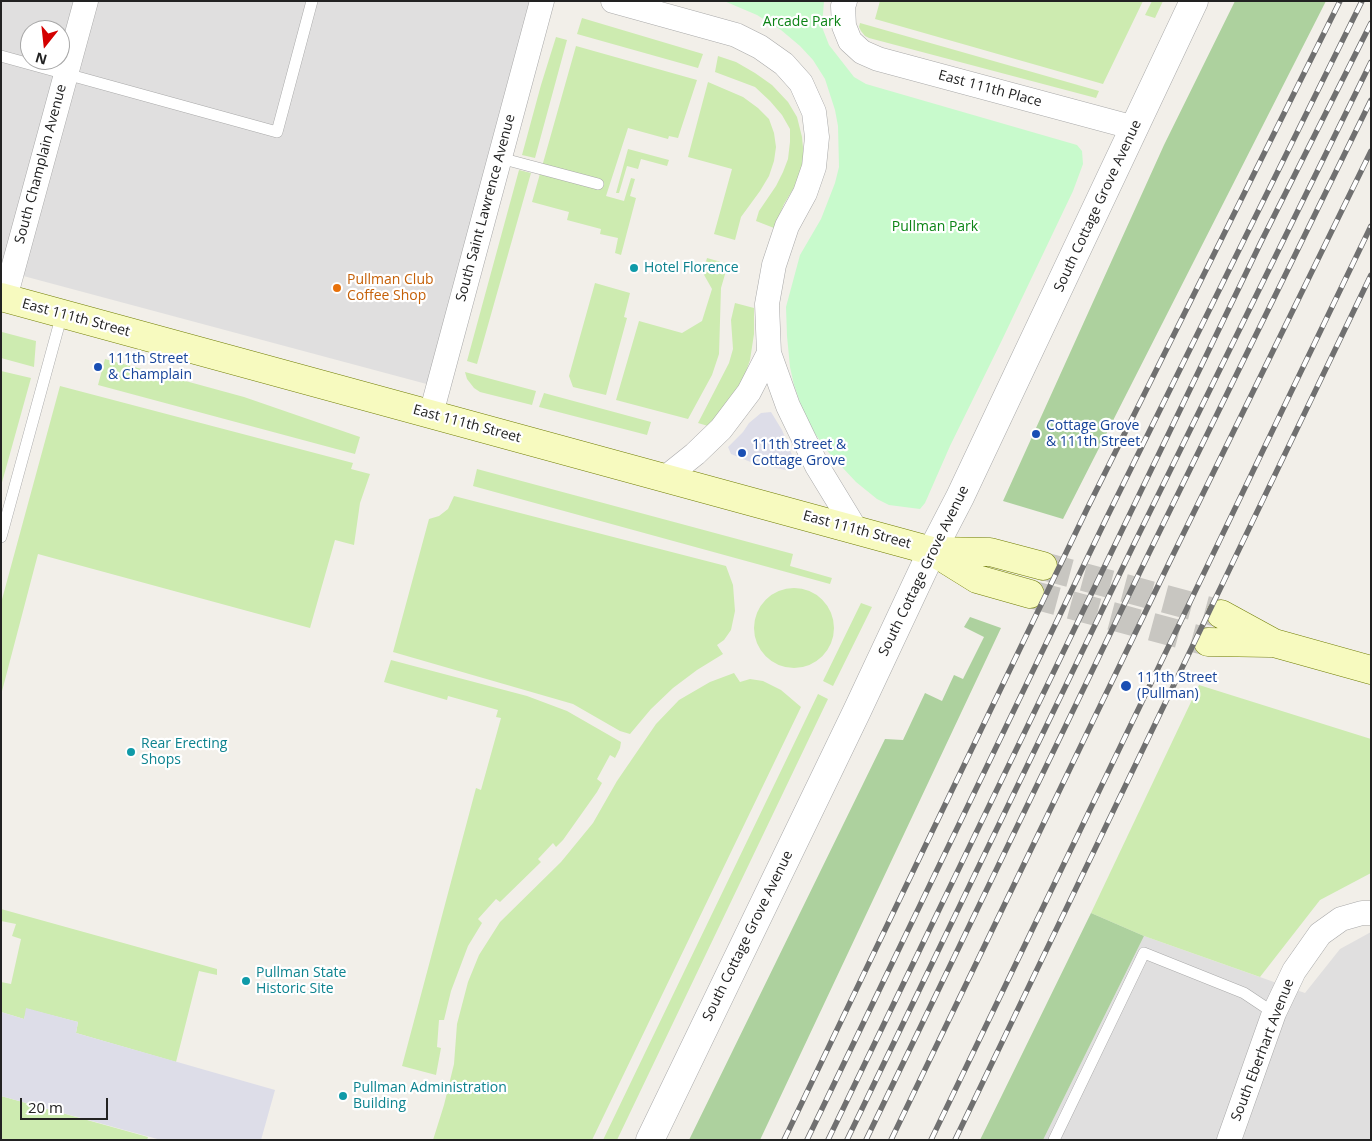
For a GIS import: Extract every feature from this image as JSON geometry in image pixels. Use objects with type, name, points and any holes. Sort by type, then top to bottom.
[{"type":"main road","name":"East 111th Street","points":[[3,298],[932,551],[990,552],[1043,566]]},
{"type":"main road","name":"East 111th Street","points":[[932,551],[977,579],[1030,594]]},
{"type":"main road","points":[[1221,614],[1274,644]]},
{"type":"main road","points":[[1208,642],[1274,644],[1370,668]]},
{"type":"street","name":"South Champlain Avenue","points":[[3,298],[86,1]]},
{"type":"street","name":"South Saint Lawrence Avenue","points":[[431,414],[542,1]]},
{"type":"street","points":[[613,1],[736,35],[760,47],[784,64],[801,83],[814,112],[817,137],[814,167],[805,193],[787,226],[774,265],[767,304],[769,353],[788,406],[817,466],[856,530]]},
{"type":"street","name":"East 111th Place","points":[[845,1],[843,6],[844,26],[850,41],[862,52],[1135,128]]},
{"type":"street","name":"South Cottage Grove Avenue","points":[[650,1140],[932,551],[960,497],[1194,1]]},
{"type":"street","points":[[665,478],[695,454],[721,429],[749,392],[769,353]]},
{"type":"street","name":"South Eberhart Avenue","points":[[1228,1140],[1274,1013],[1294,972],[1320,934],[1341,919],[1362,913],[1371,913]]},
{"type":"lane","points":[[1,56],[277,132],[312,1]]},
{"type":"lane","points":[[500,158],[598,184]]},
{"type":"lane","points":[[1,537],[62,314]]},
{"type":"lane","points":[[1054,1140],[1144,953],[1244,993],[1274,1013]]},
{"type":"shaded area","points":[[1,1],[532,1],[434,386],[1,270]]},
{"type":"shaded area","points":[[771,412],[782,430],[796,465],[790,471],[753,463],[731,454],[728,447],[749,423],[761,413]]},
{"type":"shaded area","points":[[1371,932],[1371,1140],[1043,1140],[1144,936],[1305,993],[1340,949]]},
{"type":"shaded area","points":[[26,1008],[78,1022],[76,1033],[275,1090],[261,1140],[161,1140],[1,1096],[1,1012],[24,1019]]},
{"type":"green space","name":"Pullman Park","points":[[724,1],[824,1],[822,27],[829,45],[854,77],[866,84],[1077,145],[1082,151],[1083,164],[1073,191],[950,446],[925,503],[920,509],[889,505],[877,499],[856,482],[829,453],[813,431],[802,408],[790,367],[786,307],[800,255],[821,219],[839,167],[838,126],[835,110],[825,79],[813,60],[800,46],[781,30],[757,15]]},
{"type":"green space","points":[[880,1],[1143,1],[1103,84],[875,19]]},
{"type":"green space","points":[[1152,1],[1163,1],[1155,18],[1145,15]]},
{"type":"green space","points":[[1235,1],[1326,1],[1063,519],[1003,501],[1164,145]]},
{"type":"green space","points":[[582,18],[703,54],[698,68],[577,34]]},
{"type":"green space","points":[[860,23],[1099,91],[1096,98],[869,38],[861,31]]},
{"type":"green space","points":[[556,37],[567,40],[535,158],[522,155]]},
{"type":"green space","points":[[576,46],[697,80],[678,138],[669,136],[668,139],[628,128],[606,196],[624,201],[631,178],[635,179],[630,196],[636,198],[621,255],[615,253],[618,238],[600,234],[601,229],[567,220],[569,212],[532,202]]},
{"type":"green space","points":[[718,56],[736,62],[772,85],[788,102],[797,117],[802,137],[804,159],[801,176],[784,204],[774,228],[756,221],[759,211],[776,186],[788,159],[790,129],[782,115],[755,87],[715,72]]},
{"type":"green space","points":[[708,82],[743,97],[758,108],[769,119],[774,133],[776,147],[769,176],[741,217],[735,240],[714,234],[732,169],[688,157]]},
{"type":"green space","points":[[628,149],[669,160],[667,166],[641,159],[638,169],[627,166],[619,193],[616,193]]},
{"type":"green space","points":[[519,170],[531,173],[477,364],[467,361]]},
{"type":"green space","points":[[707,258],[728,264],[721,288],[719,354],[712,375],[688,419],[616,400],[639,321],[682,333],[702,321],[712,289],[703,273]]},
{"type":"green space","points":[[595,283],[630,293],[624,317],[627,318],[606,395],[573,387],[569,376]]},
{"type":"green space","points":[[735,303],[754,308],[754,334],[750,360],[743,380],[723,413],[708,426],[698,423],[729,363],[733,349],[731,320]]},
{"type":"green space","points":[[2,332],[36,341],[34,367],[1,358]]},
{"type":"green space","points":[[105,359],[244,397],[360,437],[355,454],[98,385]]},
{"type":"green space","points":[[1,371],[31,378],[1,486]]},
{"type":"green space","points":[[465,372],[536,391],[532,405],[480,392],[467,379]]},
{"type":"green space","points":[[60,386],[353,463],[351,469],[370,474],[360,503],[354,545],[335,540],[310,628],[38,554],[1,695],[1,603]]},
{"type":"green space","points":[[544,393],[651,422],[647,435],[539,407]]},
{"type":"green space","points":[[477,469],[793,554],[790,566],[832,578],[830,584],[473,486]]},
{"type":"green space","points":[[454,496],[726,566],[733,585],[735,611],[731,630],[724,640],[717,645],[723,654],[673,688],[651,709],[630,734],[620,731],[573,704],[393,652],[429,519],[439,516],[448,509]]},
{"type":"green space","points":[[794,588],[809,591],[822,600],[831,613],[834,628],[831,643],[822,656],[809,665],[794,668],[779,665],[766,656],[757,643],[754,628],[757,613],[766,600],[779,591]]},
{"type":"green space","points":[[861,603],[872,607],[833,686],[823,681]]},
{"type":"green space","points":[[970,617],[1001,628],[760,1140],[689,1140],[885,739],[903,740],[925,693],[942,701],[954,675],[963,679],[984,637],[964,627]]},
{"type":"green space","points":[[391,660],[527,696],[567,711],[621,742],[615,758],[610,755],[597,779],[602,783],[597,792],[563,840],[556,847],[553,843],[538,859],[541,862],[500,902],[496,899],[478,919],[482,923],[468,946],[451,991],[444,1020],[439,1020],[437,1047],[441,1048],[436,1075],[402,1066],[476,788],[481,790],[501,718],[496,717],[498,710],[448,696],[447,700],[384,682]]},
{"type":"green space","points":[[734,673],[740,682],[750,679],[763,681],[781,690],[801,707],[592,1140],[433,1140],[454,1064],[457,1024],[468,982],[479,955],[500,922],[561,862],[593,823],[617,781],[656,724],[679,700],[710,682]]},
{"type":"green space","points":[[1199,685],[1371,739],[1371,873],[1320,900],[1260,977],[1144,936],[1091,913]]},
{"type":"green space","points":[[818,694],[828,699],[617,1140],[603,1140]]},
{"type":"green space","points":[[1,909],[217,969],[217,975],[199,971],[176,1062],[76,1033],[78,1022],[27,1009],[24,1019],[1,1012],[1,982],[11,984],[21,939],[12,936],[16,924],[1,921]]},
{"type":"green space","points":[[1091,913],[1144,936],[1043,1140],[980,1140]]},
{"type":"green space","points":[[1,1096],[148,1137],[147,1140],[1,1140]]},
{"type":"tunnel","points":[[1043,566],[1221,614]]},
{"type":"tunnel","points":[[1030,594],[1208,642]]},
{"type":"railway","points":[[784,1140],[1088,507],[1340,1]]},
{"type":"railway","points":[[807,1140],[1107,517],[1362,1]]},
{"type":"railway","points":[[828,1140],[1261,242],[1371,23]]},
{"type":"railway","points":[[847,1140],[1134,544],[1371,62]]},
{"type":"railway","points":[[866,1140],[1149,553],[1371,100]]},
{"type":"railway","points":[[891,1140],[1170,561],[1371,151]]},
{"type":"railway","points":[[931,1140],[1371,226]]},
{"type":"railway","points":[[955,1140],[1371,275]]},
{"type":"place","name":"Hotel Florence","points":[[634,268]]},
{"type":"place","name":"Pullman Club Coffee Shop","points":[[337,288]]},
{"type":"place","name":"111th Street & Champlain","points":[[98,367]]},
{"type":"place","name":"Cottage Grove & 111th Street","points":[[1036,434]]},
{"type":"place","name":"111th Street & Cottage Grove","points":[[742,453]]},
{"type":"place","name":"111th Street (Pullman)","points":[[1126,686]]},
{"type":"place","name":"Rear Erecting Shops","points":[[131,752]]},
{"type":"place","name":"Pullman State Historic Site","points":[[246,981]]},
{"type":"place","name":"Pullman Administration Building","points":[[343,1096]]},
{"type":"park label","name":"Arcade Park","points":[[802,22]]}]
